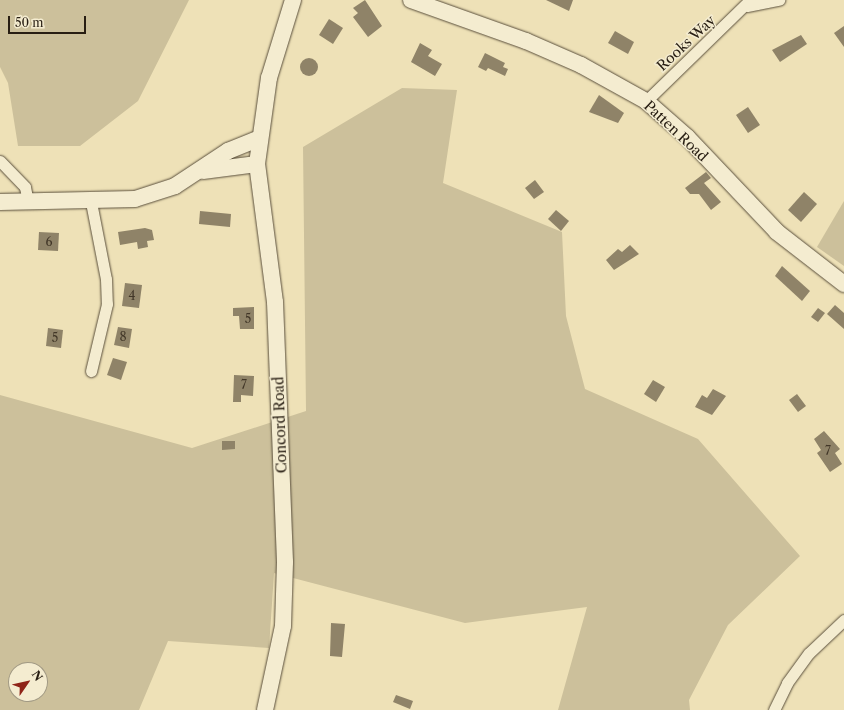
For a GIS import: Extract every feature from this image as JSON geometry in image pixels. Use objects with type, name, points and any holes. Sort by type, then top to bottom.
[{"type":"street","name":"Concord Road","points":[[265,710],[282,626],[284,562],[274,286],[257,164],[258,139],[269,78],[293,0]]},
{"type":"street","name":"Patten Road","points":[[411,0],[526,41],[581,65],[646,101],[687,137],[777,232],[844,284]]},
{"type":"street","name":"Rooks Way","points":[[646,101],[749,3],[779,0]]},
{"type":"street","points":[[0,202],[91,202],[135,199],[175,186],[240,144],[258,139]]},
{"type":"street","points":[[0,161],[25,187],[28,203]]},
{"type":"street","points":[[198,172],[257,164]]},
{"type":"street","points":[[91,202],[106,279],[107,304],[91,371]]},
{"type":"street","points":[[774,710],[787,683],[809,653],[844,620]]},
{"type":"shaded area","points":[[0,0],[189,0],[138,101],[80,146],[18,146],[8,83],[0,67]]},
{"type":"shaded area","points":[[402,88],[457,90],[443,183],[562,232],[566,316],[585,389],[698,439],[800,556],[728,625],[689,700],[690,710],[558,710],[587,607],[465,623],[274,573],[269,648],[168,641],[139,710],[0,710],[0,395],[192,448],[306,411],[303,147]]},
{"type":"shaded area","points":[[844,201],[844,266],[817,247]]},
{"type":"building","points":[[365,0],[382,26],[368,37],[353,17],[358,13],[353,8]]},
{"type":"building","points":[[546,0],[573,0],[569,11]]},
{"type":"building","points":[[329,19],[343,28],[333,44],[319,35]]},
{"type":"building","points":[[844,26],[844,47],[834,33]]},
{"type":"building","points":[[615,31],[634,42],[628,54],[608,43]]},
{"type":"building","points":[[801,35],[807,44],[780,62],[772,50]]},
{"type":"building","points":[[420,43],[432,50],[428,56],[442,64],[435,76],[411,62]]},
{"type":"building","points":[[485,53],[505,63],[503,67],[508,69],[505,76],[488,68],[486,71],[478,67]]},
{"type":"building","points":[[309,58],[315,61],[318,67],[315,73],[309,76],[303,73],[300,67],[303,61]]},
{"type":"building","points":[[599,95],[624,113],[618,123],[589,112]]},
{"type":"building","points":[[748,107],[760,125],[748,133],[736,115]]},
{"type":"building","points":[[706,172],[711,178],[704,183],[721,202],[711,210],[699,194],[690,194],[685,188]]},
{"type":"building","points":[[535,180],[544,192],[534,199],[525,188]]},
{"type":"building","points":[[804,192],[817,204],[801,222],[788,210]]},
{"type":"building","points":[[556,210],[569,221],[561,231],[548,219]]},
{"type":"building","points":[[200,211],[231,214],[230,227],[199,224]]},
{"type":"building","points":[[145,228],[152,230],[154,240],[147,241],[148,247],[138,249],[137,242],[120,245],[118,232]]},
{"type":"building","points":[[39,232],[59,233],[58,251],[38,250]]},
{"type":"building","points":[[630,245],[639,254],[614,270],[606,260],[618,249],[622,252]]},
{"type":"building","points":[[782,266],[810,291],[802,301],[775,276]]},
{"type":"building","points":[[125,283],[142,285],[139,308],[122,306]]},
{"type":"building","points":[[835,305],[844,313],[844,329],[827,314]]},
{"type":"building","points":[[254,307],[254,329],[240,329],[239,316],[233,316],[233,308]]},
{"type":"building","points":[[818,308],[825,313],[818,322],[811,317]]},
{"type":"building","points":[[118,327],[132,329],[129,348],[114,345]]},
{"type":"building","points":[[48,328],[63,330],[61,348],[46,346]]},
{"type":"building","points":[[113,358],[127,362],[121,380],[107,375]]},
{"type":"building","points":[[234,375],[254,376],[253,396],[241,395],[241,402],[233,402]]},
{"type":"building","points":[[653,380],[665,387],[656,402],[644,394]]},
{"type":"building","points":[[713,389],[726,396],[712,415],[695,407],[702,395],[707,398]]},
{"type":"building","points":[[797,394],[806,406],[798,412],[789,400]]},
{"type":"building","points":[[824,431],[840,449],[835,453],[842,464],[830,472],[817,453],[821,450],[814,439]]},
{"type":"building","points":[[222,441],[235,441],[235,449],[222,450]]},
{"type":"building","points":[[331,623],[345,624],[342,657],[330,656]]},
{"type":"building","points":[[396,695],[413,701],[410,709],[393,702]]}]
